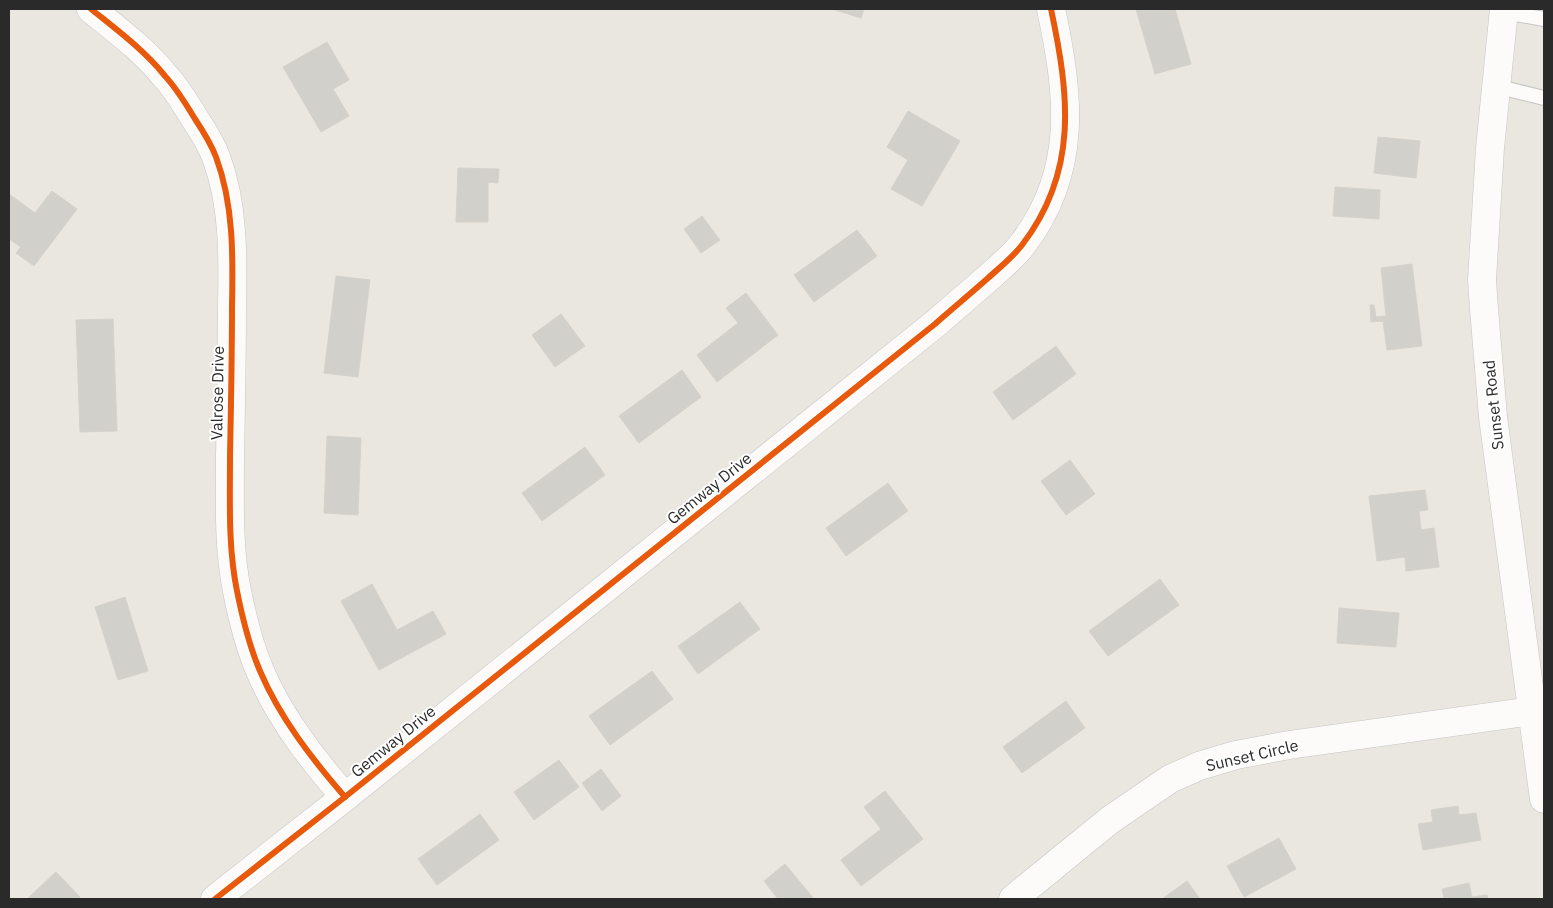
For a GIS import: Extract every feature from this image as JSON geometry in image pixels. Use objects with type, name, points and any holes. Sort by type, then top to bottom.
[{"type":"street","name":"Valrose Drive","points":[[91,9],[129,39],[166,77],[183,100],[216,157],[225,188],[230,218],[232,278],[230,519],[232,561],[237,592],[260,670],[273,697],[314,761],[345,797]]},
{"type":"street","name":"Gemway Drive","points":[[215,899],[935,324],[1004,264],[1022,245],[1046,208],[1055,186],[1064,148],[1064,83],[1061,55],[1051,9]]},
{"type":"street","name":"Sunset Road","points":[[1504,10],[1495,86],[1482,280],[1493,417],[1544,799]]},
{"type":"street","name":"Sunset Circle","points":[[1012,899],[1110,820],[1170,779],[1199,766],[1289,745],[1532,711]]},
{"type":"lane","points":[[1504,10],[1544,19]]},
{"type":"lane","points":[[1495,86],[1544,98]]},
{"type":"building","points":[[832,9],[864,9],[861,18]]},
{"type":"building","points":[[1136,9],[1175,9],[1191,64],[1155,74]]},
{"type":"building","points":[[327,42],[349,80],[333,89],[349,116],[321,132],[283,67]]},
{"type":"building","points":[[908,111],[960,141],[922,206],[891,189],[908,160],[887,147]]},
{"type":"building","points":[[1378,137],[1420,141],[1416,178],[1374,173]]},
{"type":"building","points":[[458,168],[499,169],[498,183],[488,182],[488,222],[456,222]]},
{"type":"building","points":[[1335,187],[1380,190],[1379,219],[1333,216]]},
{"type":"building","points":[[52,191],[77,209],[34,266],[16,253],[21,247],[9,239],[9,194],[35,213]]},
{"type":"building","points":[[702,216],[720,240],[701,253],[684,229]]},
{"type":"building","points":[[857,230],[877,256],[814,302],[794,275]]},
{"type":"building","points":[[1412,264],[1422,346],[1387,350],[1383,321],[1371,322],[1370,305],[1374,305],[1376,317],[1386,316],[1381,268]]},
{"type":"building","points":[[336,276],[370,280],[358,377],[324,373]]},
{"type":"building","points":[[746,293],[778,335],[717,382],[697,355],[738,323],[726,308]]},
{"type":"building","points":[[561,314],[585,346],[555,367],[532,335]]},
{"type":"building","points":[[113,319],[117,431],[80,432],[76,320]]},
{"type":"building","points":[[1056,346],[1076,374],[1013,420],[993,392]]},
{"type":"building","points":[[682,370],[701,397],[639,443],[619,416]]},
{"type":"building","points":[[327,436],[361,438],[358,515],[324,513]]},
{"type":"building","points":[[585,447],[605,475],[542,521],[522,493]]},
{"type":"building","points":[[1070,460],[1095,494],[1066,515],[1041,481]]},
{"type":"building","points":[[888,483],[908,511],[846,556],[826,528]]},
{"type":"building","points":[[1425,490],[1428,510],[1419,511],[1421,530],[1434,528],[1439,567],[1406,571],[1405,557],[1377,561],[1369,496]]},
{"type":"building","points":[[1160,579],[1179,605],[1108,656],[1089,631]]},
{"type":"building","points":[[372,584],[397,630],[433,611],[446,634],[379,670],[341,601]]},
{"type":"building","points":[[125,597],[148,671],[118,680],[95,607]]},
{"type":"building","points":[[740,602],[760,629],[698,674],[678,646]]},
{"type":"building","points":[[1339,608],[1399,613],[1396,647],[1337,643]]},
{"type":"building","points":[[652,671],[673,699],[610,745],[589,716]]},
{"type":"building","points":[[1066,701],[1085,728],[1022,773],[1003,747]]},
{"type":"building","points":[[559,760],[579,787],[534,820],[514,792]]},
{"type":"building","points":[[601,769],[621,796],[602,811],[582,783]]},
{"type":"building","points":[[885,791],[923,839],[861,886],[841,860],[881,829],[864,807]]},
{"type":"building","points":[[1458,806],[1459,815],[1476,813],[1481,840],[1423,850],[1418,824],[1433,822],[1431,810]]},
{"type":"building","points":[[480,814],[499,840],[437,885],[418,859]]},
{"type":"building","points":[[1279,838],[1296,869],[1244,897],[1227,866]]},
{"type":"building","points":[[785,864],[814,899],[778,899],[764,881]]},
{"type":"building","points":[[56,872],[80,897],[78,899],[27,899]]},
{"type":"building","points":[[1187,881],[1200,899],[1162,899]]},
{"type":"building","points":[[1469,883],[1472,897],[1487,895],[1488,899],[1435,899],[1444,898],[1442,889]]},
{"type":"cycle path","points":[[91,9],[139,49],[173,86],[209,142],[222,175],[229,213],[232,251],[230,507],[232,558],[237,591],[256,662],[268,688],[287,722],[345,797]]},
{"type":"cycle path","points":[[215,899],[935,324],[1014,254],[1040,217],[1053,189],[1061,160],[1065,131],[1065,102],[1062,71],[1051,9]]}]
